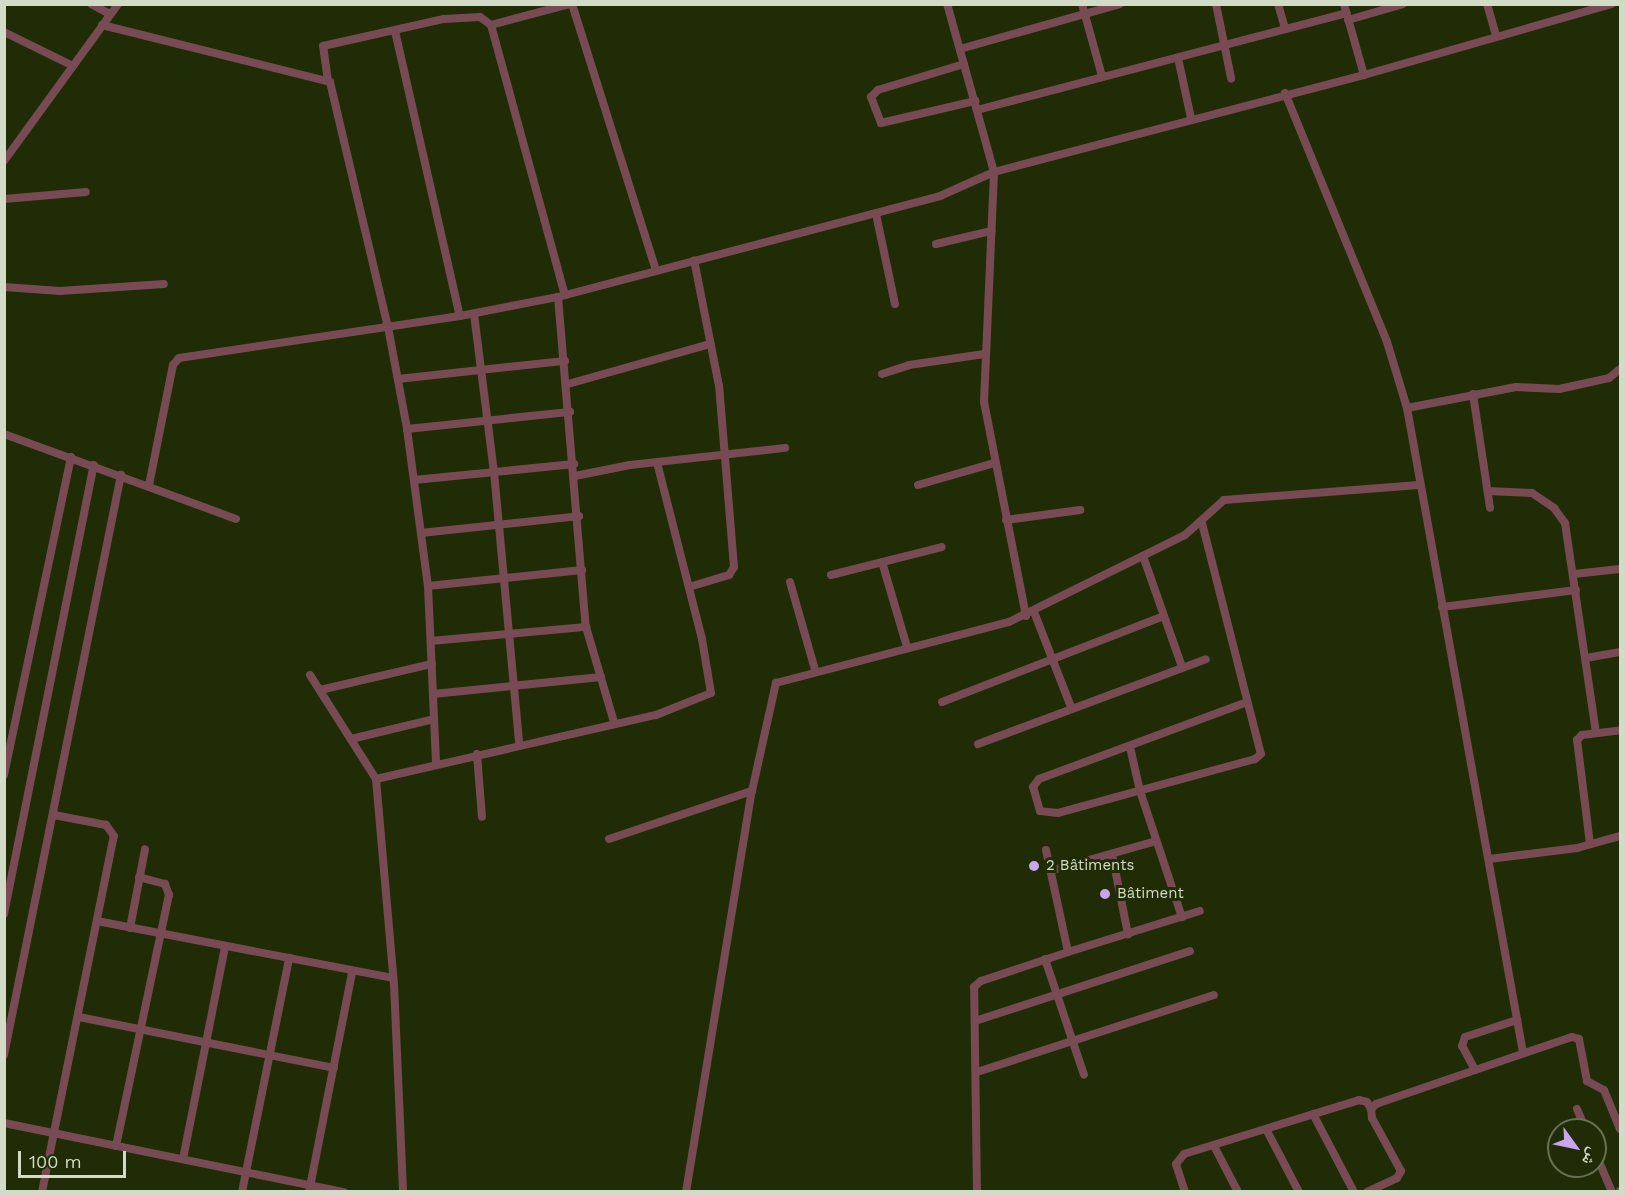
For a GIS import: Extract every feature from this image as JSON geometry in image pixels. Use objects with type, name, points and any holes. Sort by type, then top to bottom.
[{"type":"street","points":[[92,4],[110,14]]},
{"type":"street","points":[[4,162],[118,4]]},
{"type":"street","points":[[436,764],[428,586],[407,429],[388,327],[328,81],[322,47],[474,17],[491,25],[571,4],[656,271]]},
{"type":"street","points":[[947,4],[994,172],[984,354],[984,402],[994,463],[1026,616]]},
{"type":"street","points":[[1082,4],[1101,76]]},
{"type":"street","points":[[960,49],[1120,4]]},
{"type":"street","points":[[1216,4],[1232,78]]},
{"type":"street","points":[[1278,4],[1285,29]]},
{"type":"street","points":[[977,110],[1101,76],[1225,46],[1346,12],[1403,4]]},
{"type":"street","points":[[1487,4],[1496,36]]},
{"type":"street","points":[[149,485],[175,360],[474,314],[562,296],[876,214],[953,192],[994,172],[1285,93],[1364,75],[1611,4]]},
{"type":"street","points":[[1346,12],[1364,75]]},
{"type":"street","points":[[102,25],[328,81]]},
{"type":"street","points":[[491,25],[562,296],[586,627],[614,722]]},
{"type":"street","points":[[395,31],[460,316]]},
{"type":"street","points":[[4,32],[73,66]]},
{"type":"street","points":[[1178,58],[1191,118]]},
{"type":"street","points":[[964,64],[878,90],[871,97],[881,123],[975,101]]},
{"type":"street","points":[[1285,93],[1387,342],[1407,408],[1418,485],[1489,859],[1523,1053]]},
{"type":"street","points":[[4,199],[86,192]]},
{"type":"street","points":[[876,214],[895,304]]},
{"type":"street","points":[[936,244],[991,231]]},
{"type":"street","points":[[689,587],[732,573],[725,455],[710,344],[693,260]]},
{"type":"street","points":[[4,287],[60,291],[164,285]]},
{"type":"street","points":[[474,314],[494,472],[519,744]]},
{"type":"street","points":[[568,384],[710,344]]},
{"type":"street","points":[[882,374],[909,365],[984,354]]},
{"type":"street","points":[[398,379],[565,362]]},
{"type":"street","points":[[1407,408],[1473,394],[1530,386],[1559,388],[1609,378],[1620,369]]},
{"type":"street","points":[[1473,394],[1490,508]]},
{"type":"street","points":[[407,429],[570,412]]},
{"type":"street","points":[[4,434],[149,485],[236,519]]},
{"type":"street","points":[[575,476],[657,463],[785,448]]},
{"type":"street","points":[[4,775],[71,457]]},
{"type":"street","points":[[376,778],[614,722],[656,715],[711,693],[689,587],[657,463]]},
{"type":"street","points":[[918,485],[994,463]]},
{"type":"street","points":[[414,480],[574,464]]},
{"type":"street","points":[[4,914],[94,465]]},
{"type":"street","points":[[4,1055],[121,475]]},
{"type":"street","points":[[686,1191],[752,791],[773,688],[780,680],[1026,616],[1202,524],[1224,500],[1418,485]]},
{"type":"street","points":[[1488,491],[1532,493],[1554,508],[1564,524],[1574,574],[1596,733]]},
{"type":"street","points":[[1006,520],[1080,510]]},
{"type":"street","points":[[421,533],[579,516]]},
{"type":"street","points":[[1202,524],[1247,702],[1262,749],[1258,757],[1140,791],[1046,814],[1040,811],[1033,787],[1043,778],[1247,702]]},
{"type":"street","points":[[831,575],[942,547]]},
{"type":"street","points":[[1143,556],[1182,667]]},
{"type":"street","points":[[882,562],[907,647]]},
{"type":"street","points":[[1574,574],[1620,569]]},
{"type":"street","points":[[428,586],[582,570]]},
{"type":"street","points":[[790,582],[815,670]]},
{"type":"street","points":[[1442,607],[1576,590]]},
{"type":"street","points":[[1034,612],[1071,707]]},
{"type":"street","points":[[942,702],[1164,616]]},
{"type":"street","points":[[430,640],[586,627]]},
{"type":"street","points":[[1586,658],[1620,652]]},
{"type":"street","points":[[978,744],[1206,658]]},
{"type":"street","points":[[320,690],[432,664]]},
{"type":"street","points":[[310,675],[376,778],[393,978],[403,1191]]},
{"type":"street","points":[[433,694],[601,677]]},
{"type":"street","points":[[351,739],[434,719]]},
{"type":"street","points":[[1590,844],[1576,745],[1578,737],[1620,730]]},
{"type":"street","points":[[1130,747],[1140,791],[1182,917]]},
{"type":"street","points":[[477,754],[482,817]]},
{"type":"street","points":[[609,839],[752,791]]},
{"type":"street","points":[[42,1191],[79,1017],[113,831],[106,825],[54,815]]},
{"type":"street","points":[[1489,859],[1590,844],[1620,836]]},
{"type":"street","points":[[1050,872],[1156,841]]},
{"type":"street","points":[[130,928],[145,849]]},
{"type":"street","points":[[1046,850],[1068,951]]},
{"type":"street","points":[[1112,854],[1128,934]]},
{"type":"street","points":[[116,1146],[162,934],[168,887],[139,877]]},
{"type":"street","points":[[977,1191],[976,984],[1068,951],[1200,911]]},
{"type":"street","points":[[97,921],[352,972],[393,978]]},
{"type":"street","points":[[183,1159],[225,946]]},
{"type":"street","points":[[975,1021],[1055,993],[1190,951]]},
{"type":"street","points":[[242,1191],[289,958]]},
{"type":"street","points":[[1045,959],[1071,1042],[1084,1075]]},
{"type":"street","points":[[310,1188],[352,972]]},
{"type":"street","points":[[977,1072],[1214,995]]},
{"type":"street","points":[[79,1017],[334,1068]]},
{"type":"street","points":[[1475,1070],[1462,1046],[1465,1037],[1517,1020]]},
{"type":"street","points":[[1371,1109],[1572,1037],[1579,1039],[1587,1081],[1604,1090],[1620,1129]]},
{"type":"street","points":[[1185,1191],[1177,1160],[1312,1114],[1362,1100],[1371,1109],[1372,1118],[1401,1171],[1397,1178],[1367,1191]]},
{"type":"street","points":[[1576,1109],[1580,1118]]},
{"type":"street","points":[[1312,1114],[1354,1191]]},
{"type":"street","points":[[4,1123],[246,1172],[310,1188],[344,1191]]},
{"type":"street","points":[[1266,1129],[1299,1191]]},
{"type":"street","points":[[1214,1146],[1238,1191]]},
{"type":"place","name":"2 Bâtiments","points":[[1034,866]]},
{"type":"place","name":"Bâtiment","points":[[1105,894]]}]
